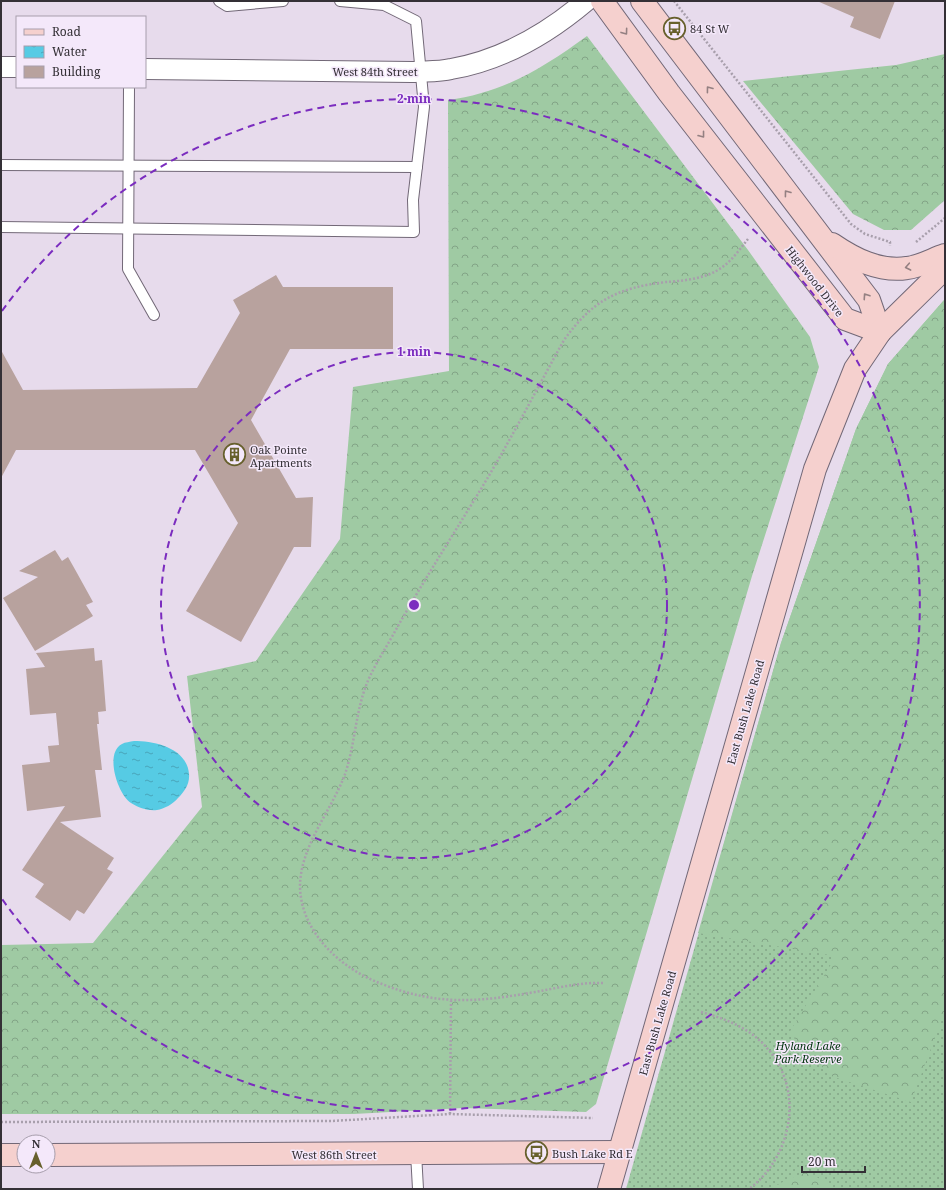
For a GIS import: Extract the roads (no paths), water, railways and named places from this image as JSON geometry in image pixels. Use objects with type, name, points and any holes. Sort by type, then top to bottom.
[{"type":"street","name":"West 84th Street","points":[[146,69],[450,70],[493,59],[520,47],[545,32],[586,1]]},
{"type":"street","name":"Highwood Drive","points":[[602,1],[669,94],[845,319],[880,332]]},
{"type":"street","points":[[642,1],[869,300],[880,332]]},
{"type":"street","points":[[1,67],[16,67]]},
{"type":"street","points":[[821,237],[852,257],[872,265],[889,268],[908,268],[945,255]]},
{"type":"street","name":"East Bush Lake Road","points":[[609,1189],[815,469],[855,369],[880,332],[945,268]]},
{"type":"street","name":"West 86th Street","points":[[56,1155],[620,1152]]},
{"type":"street","points":[[1,1155],[16,1155]]},
{"type":"lane","points":[[219,1],[227,6],[283,1]]},
{"type":"lane","points":[[1,227],[414,232],[412,200],[424,107],[416,22],[384,5],[340,1]]},
{"type":"lane","points":[[129,88],[128,269],[154,315]]},
{"type":"lane","points":[[1,165],[417,167]]},
{"type":"lane","points":[[416,1153],[418,1189]]},
{"type":"water","points":[[134,741],[151,742],[169,748],[183,758],[187,765],[189,781],[186,788],[171,804],[160,809],[147,810],[140,808],[126,799],[115,774],[114,756],[117,749],[122,744]]},
{"type":"place","name":"84 St W","points":[[675,28]]},
{"type":"place","name":"Oak Pointe Apartments","points":[[235,455]]},
{"type":"place","name":"Bush Lake Rd E","points":[[536,1153]]},
{"type":"park label","name":"Hyland Lake Park Reserve","points":[[808,1051]]}]
